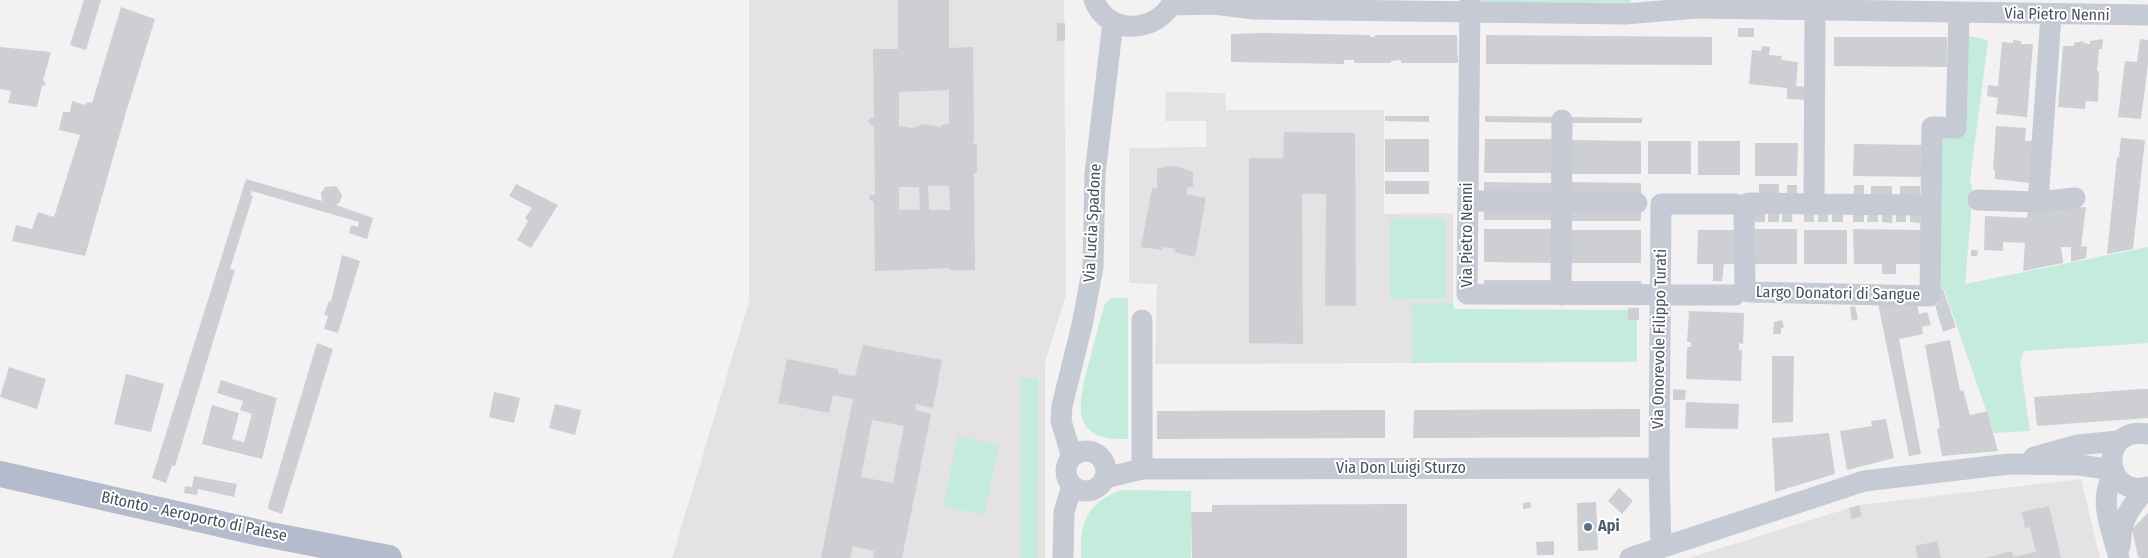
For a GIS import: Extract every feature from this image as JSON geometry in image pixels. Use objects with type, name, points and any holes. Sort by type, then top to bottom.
[{"type":"main road","name":"Bitonto - Aeroporto di Palese","points":[[0,474],[260,533],[388,558]]},
{"type":"street","points":[[1094,0],[1101,12],[1114,22],[1125,26],[1144,26],[1161,17],[1172,3]]},
{"type":"street","name":"Via Pietro Nenni","points":[[1674,0],[1697,8]]},
{"type":"street","name":"Via Pietro Nenni","points":[[1172,3],[1213,4],[1255,9],[1439,5],[1626,14],[1752,5],[1815,11],[2051,15],[2148,14]]},
{"type":"street","name":"Via Pietro Nenni","points":[[1470,6],[1467,294],[1734,295]]},
{"type":"street","points":[[1814,204],[1815,11]]},
{"type":"street","name":"Largo Donatori di Sangue","points":[[1742,203],[1748,210],[1744,215],[1745,289],[1754,294],[1930,296],[1932,127],[1956,128],[1959,13]]},
{"type":"street","points":[[2038,202],[2051,15]]},
{"type":"street","name":"Via Lucia Spadone","points":[[1089,470],[1061,422],[1066,384],[1082,324],[1092,274],[1094,174],[1114,22]]},
{"type":"street","points":[[1561,295],[1562,120]]},
{"type":"street","points":[[1978,200],[2038,202],[2075,198]]},
{"type":"street","points":[[1480,201],[1931,206]]},
{"type":"street","name":"Via Onorevole Filippo Turati","points":[[1648,204],[1661,295],[1659,468],[1661,548]]},
{"type":"street","points":[[1142,320],[1142,469]]},
{"type":"street","points":[[2009,464],[2077,445],[2119,441],[2130,434],[2148,434]]},
{"type":"street","points":[[2119,441],[2112,455],[2113,472],[2106,488],[2105,498],[2119,557]]},
{"type":"street","points":[[1630,558],[1864,481],[2009,464],[2079,465],[2113,472],[2128,486],[2147,488],[2122,523],[2119,557]]},
{"type":"street","name":"Via Don Luigi Sturzo","points":[[1089,470],[1659,468]]},
{"type":"street","points":[[1063,558],[1064,512],[1089,470]]},
{"type":"shaded area","points":[[749,0],[1064,0],[1066,295],[1045,362],[1045,558],[672,558],[749,301]]},
{"type":"shaded area","points":[[1166,92],[1225,93],[1226,110],[1384,110],[1384,214],[1453,213],[1453,303],[1411,303],[1412,363],[1155,364],[1157,284],[1129,283],[1129,148],[1206,147],[1206,121],[1165,121]]},
{"type":"shaded area","points":[[2081,479],[2100,558],[1689,558],[1859,505]]},
{"type":"green space","points":[[1478,0],[1631,0],[1629,4],[1477,6]]},
{"type":"green space","points":[[1963,35],[1988,40],[1970,181],[1973,191],[1965,284],[2148,247],[2148,343],[2024,351],[2020,362],[2030,431],[1994,433],[1944,289],[1939,290],[1939,136],[1961,136]]},
{"type":"green space","points":[[1390,219],[1445,219],[1445,299],[1390,299]]},
{"type":"green space","points":[[1111,298],[1128,298],[1128,439],[1109,438],[1096,434],[1087,427],[1082,418],[1082,393],[1085,379],[1105,304]]},
{"type":"green space","points":[[1411,303],[1453,303],[1454,309],[1628,310],[1628,320],[1637,320],[1637,362],[1412,363]]},
{"type":"green space","points":[[1020,378],[1038,378],[1037,558],[1020,558]]},
{"type":"green space","points":[[958,436],[999,445],[984,515],[943,506]]},
{"type":"green space","points":[[1122,490],[1191,491],[1191,558],[1081,558],[1082,534],[1088,515],[1100,501]]},
{"type":"building","points":[[84,0],[101,0],[86,50],[70,45]]},
{"type":"building","points":[[898,0],[949,0],[949,48],[973,47],[974,141],[972,144],[977,144],[977,173],[972,174],[974,176],[975,270],[950,270],[950,268],[875,271],[874,202],[869,199],[870,195],[875,195],[874,125],[870,125],[868,121],[870,118],[874,118],[873,49],[898,49]],"holes":[[[949,90],[949,124],[941,125],[941,127],[923,124],[912,128],[899,126],[899,92]],[[928,186],[949,186],[950,210],[929,210]],[[899,187],[919,187],[920,210],[899,210]]]},
{"type":"building","points":[[121,7],[155,19],[85,256],[12,241],[16,225],[32,229],[38,212],[54,217],[80,135],[59,130],[63,112],[70,112],[72,101],[86,105],[87,102],[92,103]]},
{"type":"building","points":[[1057,23],[1065,23],[1065,41],[1057,41]]},
{"type":"building","points":[[1738,28],[1754,28],[1754,37],[1738,37]]},
{"type":"building","points":[[1231,34],[1370,35],[1370,37],[1375,37],[1375,35],[1457,35],[1458,63],[1401,63],[1401,60],[1391,61],[1391,63],[1354,63],[1354,60],[1344,60],[1344,64],[1231,62]]},
{"type":"building","points":[[1486,35],[1712,37],[1712,65],[1486,64]]},
{"type":"building","points":[[1834,37],[1947,37],[1947,67],[1834,66]]},
{"type":"building","points":[[2103,39],[2102,49],[2099,49],[2097,71],[2099,71],[2098,102],[2086,101],[2085,109],[2058,107],[2063,46],[2074,46],[2074,43],[2084,41],[2083,43],[2090,44],[2090,41]]},
{"type":"building","points":[[2140,39],[2148,40],[2148,64],[2141,119],[2118,117],[2125,61],[2137,62]]},
{"type":"building","points":[[2013,40],[2021,41],[2021,44],[2033,44],[2027,117],[1996,114],[1998,98],[1987,96],[1988,85],[1998,86],[2002,42],[2013,43]]},
{"type":"building","points":[[1762,46],[1770,47],[1769,55],[1782,56],[1781,60],[1798,62],[1796,86],[1810,87],[1810,100],[1787,99],[1787,88],[1749,84],[1752,50],[1761,51]]},
{"type":"building","points":[[0,47],[51,52],[43,80],[46,84],[42,86],[37,107],[8,103],[11,91],[0,89]]},
{"type":"building","points":[[1385,116],[1429,116],[1429,122],[1385,121]]},
{"type":"building","points":[[1485,116],[1557,117],[1557,123],[1485,122]]},
{"type":"building","points":[[1570,117],[1642,118],[1642,123],[1570,123]]},
{"type":"building","points":[[1996,126],[2026,128],[2025,141],[2033,141],[2030,183],[1995,179],[1995,170],[1993,170]]},
{"type":"building","points":[[1284,132],[1355,133],[1356,306],[1325,306],[1326,194],[1302,194],[1303,344],[1249,343],[1249,158],[1283,158]]},
{"type":"building","points":[[2121,138],[2145,140],[2133,249],[2107,254],[2117,157],[2119,157]]},
{"type":"building","points":[[1385,139],[1429,139],[1429,172],[1385,172]]},
{"type":"building","points":[[1485,139],[1557,139],[1556,173],[1484,173]]},
{"type":"building","points":[[1570,140],[1641,141],[1641,174],[1569,174]]},
{"type":"building","points":[[1648,141],[1691,141],[1691,174],[1648,174]]},
{"type":"building","points":[[1698,141],[1740,141],[1740,175],[1698,175]]},
{"type":"building","points":[[1755,143],[1798,143],[1797,176],[1755,176]]},
{"type":"building","points":[[1854,144],[1925,145],[1925,177],[1853,176]]},
{"type":"building","points":[[1176,166],[1193,172],[1193,187],[1188,187],[1186,194],[1206,198],[1195,257],[1174,252],[1175,249],[1162,247],[1162,250],[1141,247],[1152,188],[1157,189],[1157,169]]},
{"type":"building","points":[[246,179],[322,201],[321,193],[325,187],[336,186],[342,195],[340,202],[336,205],[373,218],[367,239],[349,233],[351,225],[358,227],[359,222],[252,191],[250,195],[253,196],[230,269],[235,270],[175,466],[172,465],[166,483],[152,478]]},
{"type":"building","points":[[1385,181],[1429,181],[1429,194],[1385,194]]},
{"type":"building","points":[[1484,182],[1556,183],[1556,195],[1484,195]]},
{"type":"building","points":[[1569,182],[1641,183],[1641,195],[1569,195]]},
{"type":"building","points":[[516,184],[558,205],[531,248],[517,240],[528,221],[525,218],[532,208],[509,196]]},
{"type":"building","points":[[1759,184],[1779,184],[1779,196],[1759,196]]},
{"type":"building","points":[[1787,185],[1797,185],[1797,197],[1787,196]]},
{"type":"building","points":[[1854,185],[1864,185],[1864,197],[1854,196]]},
{"type":"building","points":[[1871,186],[1892,186],[1892,197],[1871,197]]},
{"type":"building","points":[[1900,186],[1920,186],[1920,197],[1900,197]]},
{"type":"building","points":[[2086,207],[2081,247],[2087,246],[2086,258],[2071,262],[2071,247],[2061,247],[2063,263],[2023,271],[2025,243],[2003,242],[2003,251],[1984,250],[1985,216],[2027,218],[2028,211]]},
{"type":"building","points":[[1484,208],[1556,208],[1556,220],[1484,220]]},
{"type":"building","points":[[1570,208],[1641,208],[1641,221],[1569,221]]},
{"type":"building","points":[[1754,209],[1765,209],[1765,222],[1754,222]]},
{"type":"building","points":[[1768,209],[1779,209],[1779,222],[1768,222]]},
{"type":"building","points":[[1782,209],[1793,209],[1792,222],[1782,222]]},
{"type":"building","points":[[1804,210],[1814,210],[1814,222],[1804,222]]},
{"type":"building","points":[[1818,210],[1828,210],[1828,222],[1818,222]]},
{"type":"building","points":[[1832,210],[1843,210],[1843,222],[1832,222]]},
{"type":"building","points":[[1853,210],[1864,210],[1864,222],[1853,222]]},
{"type":"building","points":[[1868,210],[1878,210],[1878,222],[1867,222]]},
{"type":"building","points":[[1893,210],[1892,223],[1882,222],[1882,211]]},
{"type":"building","points":[[1896,211],[1906,211],[1906,222],[1896,222]]},
{"type":"building","points":[[1910,211],[1920,211],[1920,223],[1910,222]]},
{"type":"building","points":[[1484,229],[1556,229],[1556,263],[1484,262]]},
{"type":"building","points":[[1754,229],[1797,229],[1797,264],[1755,264]]},
{"type":"building","points":[[1853,229],[1924,230],[1924,264],[1896,264],[1896,274],[1882,274],[1882,264],[1854,264]]},
{"type":"building","points":[[1570,230],[1641,230],[1641,263],[1570,263]]},
{"type":"building","points":[[1698,230],[1740,230],[1740,264],[1724,264],[1722,281],[1713,281],[1713,264],[1697,264]]},
{"type":"building","points":[[1804,230],[1847,230],[1847,264],[1804,264]]},
{"type":"building","points":[[1971,250],[1978,250],[1977,256],[1971,256]]},
{"type":"building","points":[[342,255],[360,261],[338,333],[324,329],[328,316],[324,315],[329,301],[331,302]]},
{"type":"building","points":[[1484,280],[1556,280],[1556,286],[1484,286]]},
{"type":"building","points":[[1570,281],[1641,281],[1641,286],[1570,286]]},
{"type":"building","points":[[1943,289],[1956,327],[1943,332],[1935,305],[1938,304],[1939,290]]},
{"type":"building","points":[[1878,303],[1917,304],[1919,314],[1927,312],[1931,325],[1922,327],[1923,334],[1899,339],[1921,454],[1909,456]]},
{"type":"building","points":[[1855,306],[1858,319],[1852,321],[1850,307]]},
{"type":"building","points":[[1628,308],[1639,308],[1639,320],[1628,320]]},
{"type":"building","points":[[1689,311],[1744,313],[1743,344],[1739,343],[1739,350],[1742,350],[1741,381],[1686,379],[1687,347],[1691,347],[1691,342],[1687,342]]},
{"type":"building","points":[[1782,320],[1784,327],[1781,328],[1781,334],[1773,334],[1774,322]]},
{"type":"building","points":[[1950,340],[1960,391],[1963,390],[1970,415],[1987,411],[1998,451],[1942,456],[1937,429],[1940,428],[1925,345]]},
{"type":"building","points":[[317,343],[333,349],[282,514],[268,509],[269,503]]},
{"type":"building","points":[[863,345],[942,360],[933,408],[916,404],[915,410],[931,414],[902,558],[873,558],[874,551],[853,546],[850,558],[821,558],[853,399],[833,395],[829,413],[778,403],[787,359],[838,369],[838,373],[855,376]],"holes":[[[872,420],[904,426],[893,483],[861,477]]]},
{"type":"building","points":[[1772,356],[1794,356],[1793,422],[1772,423]]},
{"type":"building","points":[[9,367],[46,379],[37,409],[0,397]]},
{"type":"building","points":[[126,374],[164,384],[151,432],[114,424]]},
{"type":"building","points":[[221,380],[277,398],[262,459],[202,444],[212,405],[239,413],[232,439],[244,442],[252,414],[240,410],[243,401],[217,393]]},
{"type":"building","points":[[1673,389],[1686,390],[1685,400],[1673,400]]},
{"type":"building","points":[[2148,389],[2148,418],[2037,426],[2034,397]]},
{"type":"building","points":[[494,392],[520,398],[514,423],[489,417]]},
{"type":"building","points":[[1686,402],[1739,404],[1738,429],[1685,428]]},
{"type":"building","points":[[555,404],[581,410],[575,435],[549,428]]},
{"type":"building","points":[[1640,409],[1640,437],[1413,438],[1414,410]]},
{"type":"building","points":[[1385,410],[1385,438],[1157,439],[1157,411]]},
{"type":"building","points":[[1886,419],[1894,458],[1847,470],[1840,431],[1872,426],[1871,421]]},
{"type":"building","points":[[1829,433],[1835,474],[1775,492],[1772,438]]},
{"type":"building","points":[[194,476],[237,484],[234,497],[198,489],[197,495],[184,493],[185,486],[192,487]]},
{"type":"building","points":[[1619,488],[1633,501],[1622,514],[1608,501]]},
{"type":"building","points":[[1530,502],[1531,508],[1523,509],[1523,503]]},
{"type":"building","points":[[1596,502],[1598,550],[1578,551],[1577,503]]},
{"type":"building","points":[[1407,504],[1407,558],[1192,558],[1191,512],[1212,512],[1212,505]]},
{"type":"building","points":[[1859,505],[1862,516],[1852,519],[1849,508]]},
{"type":"building","points":[[2049,506],[2061,558],[1985,558],[2012,551],[2013,557],[2036,552],[2030,527],[2025,528],[2022,512]]},
{"type":"building","points":[[2148,513],[2148,558],[2141,558],[2138,557],[2132,529]]},
{"type":"building","points":[[1554,541],[1554,555],[1537,555],[1536,542]]},
{"type":"building","points":[[1937,541],[1941,558],[1918,558],[1915,546]]},
{"type":"place","name":"Api","points":[[1588,527]]}]
